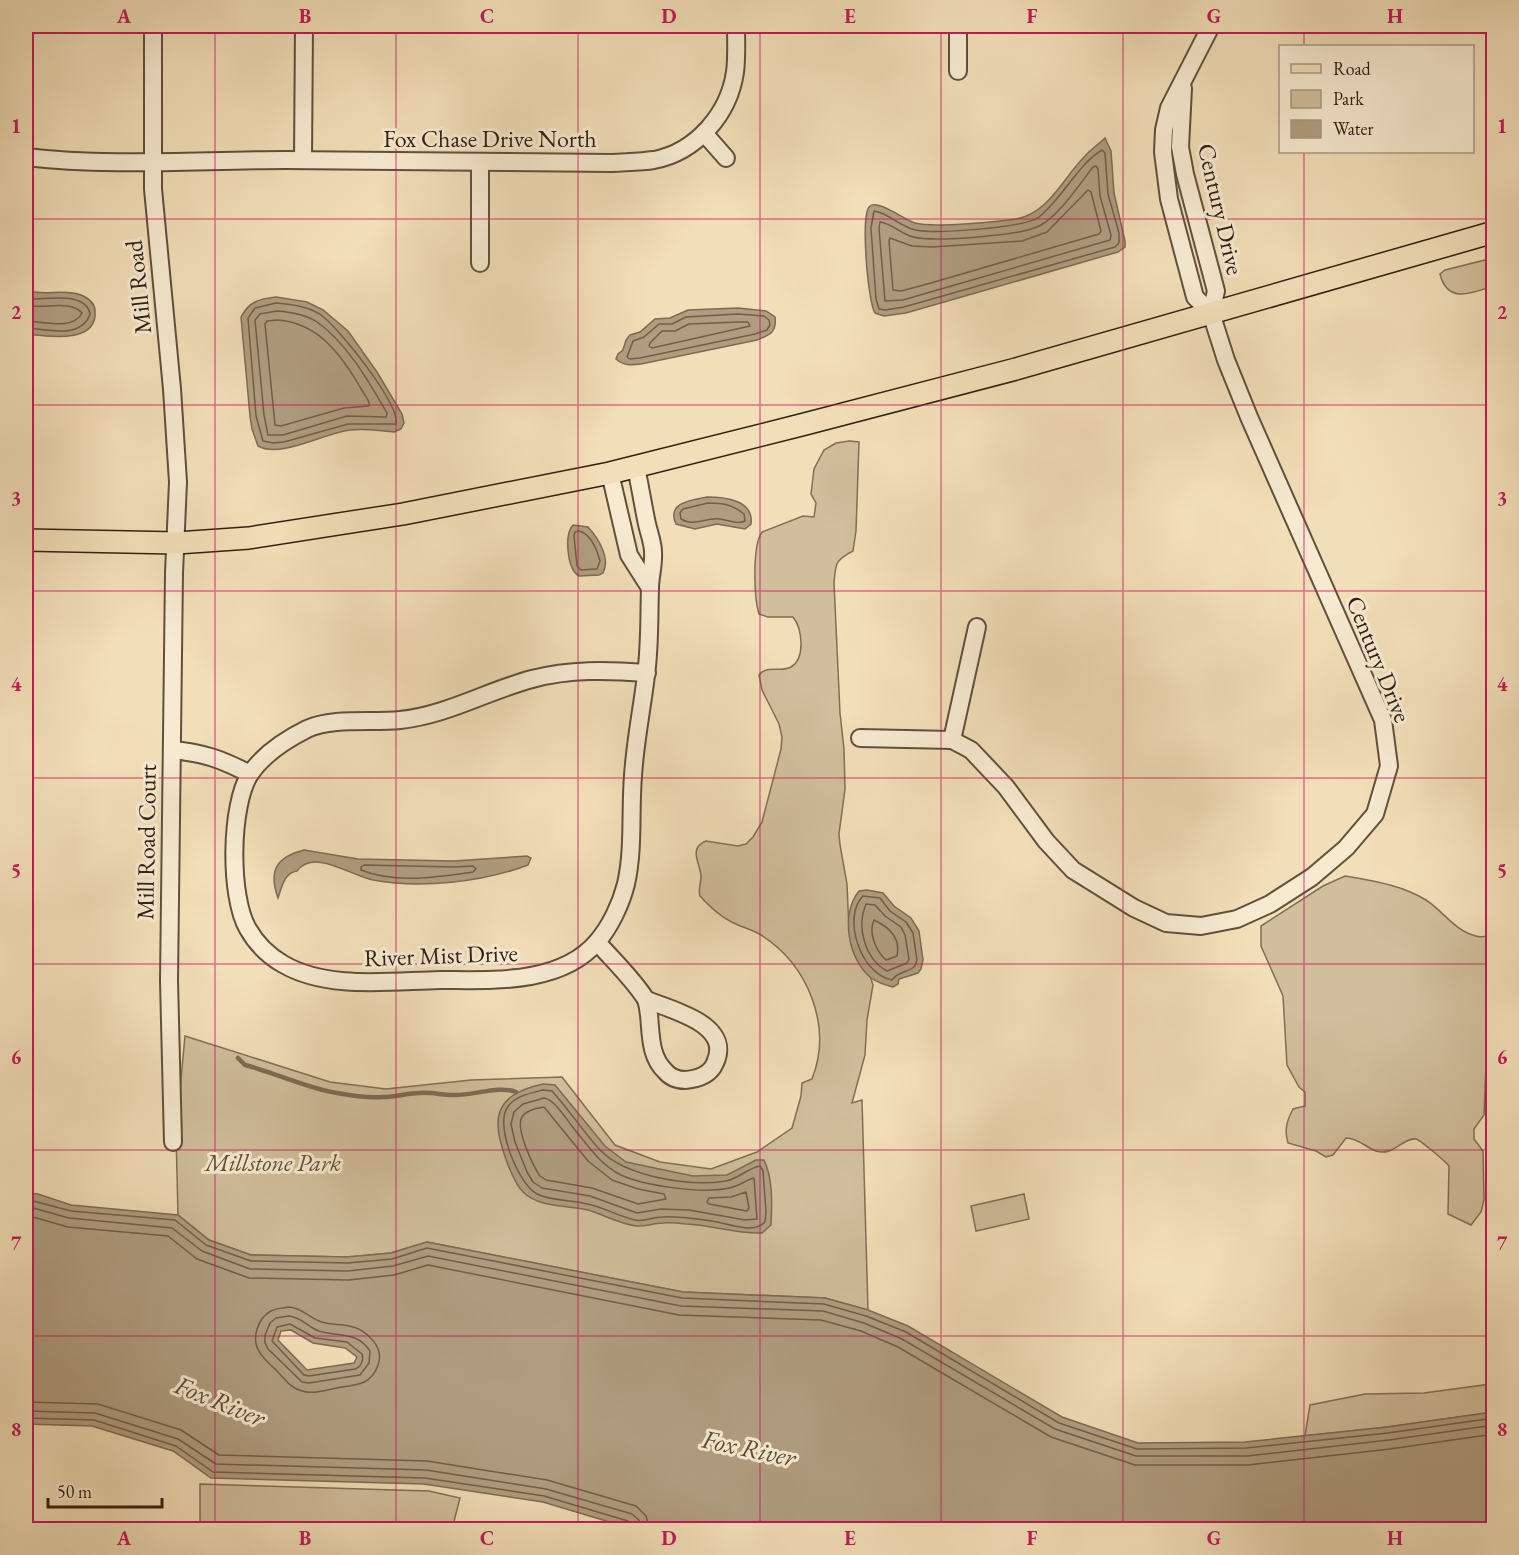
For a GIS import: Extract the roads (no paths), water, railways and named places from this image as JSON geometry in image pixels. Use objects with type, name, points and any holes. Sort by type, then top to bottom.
[{"type":"main road","points":[[26,540],[177,543],[249,538],[403,514],[609,473],[1016,369],[1494,232]]},
{"type":"street","name":"Mill Road","points":[[153,26],[153,189],[172,389],[178,482],[177,543]]},
{"type":"street","points":[[303,160],[304,26]]},
{"type":"street","name":"Fox Chase Drive North","points":[[26,157],[76,161],[152,162],[303,160],[634,162],[656,159],[677,152],[704,133],[721,112],[729,95],[735,72],[736,26]]},
{"type":"street","points":[[958,26],[958,71]]},
{"type":"street","name":"Century Drive","points":[[952,740],[971,750],[989,768],[1046,841],[1073,870],[1134,908],[1166,923],[1201,926],[1237,919],[1270,904],[1312,876],[1347,848],[1375,814],[1389,766],[1383,720],[1249,417],[1226,360],[1211,313],[1195,297],[1165,176],[1164,130],[1168,108],[1210,26]]},
{"type":"street","points":[[704,133],[726,158]]},
{"type":"street","points":[[480,162],[480,262]]},
{"type":"street","name":"River Mist Drive","points":[[636,467],[653,552],[650,588],[651,626],[647,673],[633,774],[632,848],[625,887],[613,917],[597,942],[582,955],[555,969],[530,977],[500,980],[342,982],[306,975],[282,964],[262,948],[246,926],[236,884],[234,847],[237,809],[250,774],[274,750],[310,728],[349,721],[401,720],[443,711],[529,680],[568,671],[647,673]]},
{"type":"street","points":[[609,473],[629,555],[650,588]]},
{"type":"street","name":"Mill Road Court","points":[[173,1142],[169,981],[174,573],[177,543]]},
{"type":"street","points":[[860,738],[952,740],[977,627]]},
{"type":"street","points":[[172,750],[203,753],[250,774]]},
{"type":"street","points":[[597,942],[647,1000],[692,1017],[712,1032],[717,1044],[718,1057],[712,1070],[698,1078],[682,1080],[670,1076],[658,1065],[653,1050],[647,1000]]},
{"type":"water","points":[[1105,138],[1111,151],[1114,193],[1125,247],[1118,252],[906,313],[884,316],[875,313],[870,293],[865,240],[867,212],[870,206],[879,205],[915,223],[923,224],[964,224],[1016,219],[1038,210],[1047,202],[1085,156]]},
{"type":"water","points":[[26,290],[39,293],[67,292],[84,296],[94,306],[94,322],[88,329],[69,336],[26,334]]},
{"type":"water","points":[[276,297],[307,302],[323,310],[348,331],[377,372],[402,414],[404,423],[401,429],[394,432],[351,430],[279,449],[258,446],[250,416],[241,317],[255,302]]},
{"type":"water","points":[[738,308],[766,311],[775,317],[774,330],[757,340],[641,364],[625,364],[616,359],[630,335],[640,332],[655,319],[670,318],[688,310]]},
{"type":"water","points":[[707,497],[730,499],[743,505],[751,516],[751,524],[745,529],[717,524],[695,529],[676,524],[674,517],[677,507],[688,501]]},
{"type":"water","points":[[573,525],[588,527],[596,537],[604,555],[603,573],[579,576],[575,572],[568,552],[568,536]]},
{"type":"water","points":[[304,850],[358,859],[454,861],[527,856],[531,858],[528,865],[492,876],[431,884],[373,880],[333,865],[313,862],[289,875],[284,881],[278,898],[274,880],[277,866],[287,857]]},
{"type":"water","points":[[859,891],[883,893],[894,906],[911,918],[919,931],[923,960],[921,969],[918,973],[899,979],[898,984],[893,987],[871,978],[863,970],[852,948],[848,924],[850,912]]},
{"type":"water","points":[[543,1084],[555,1085],[605,1146],[626,1162],[693,1176],[727,1175],[756,1160],[764,1160],[772,1200],[771,1225],[762,1233],[674,1223],[636,1226],[588,1210],[545,1203],[530,1197],[519,1187],[506,1160],[500,1141],[499,1116],[506,1101],[512,1096]]},
{"type":"water","name":"Fox River","points":[[26,1193],[38,1194],[71,1205],[178,1215],[209,1240],[251,1255],[347,1257],[391,1253],[427,1242],[683,1292],[825,1298],[868,1310],[908,1326],[1062,1417],[1138,1443],[1245,1442],[1387,1427],[1493,1412],[1493,1529],[636,1530],[543,1502],[424,1484],[211,1478],[173,1451],[92,1426],[26,1424]],"holes":[[[291,1330],[313,1343],[345,1348],[357,1357],[354,1363],[307,1370],[278,1340],[281,1331]]]},
{"type":"waterway","points":[[238,1058],[245,1065],[302,1084],[355,1096],[388,1097],[424,1093],[461,1095],[494,1090],[516,1092]]},
{"type":"park label","name":"Millstone Park","points":[[273,1162]]}]
